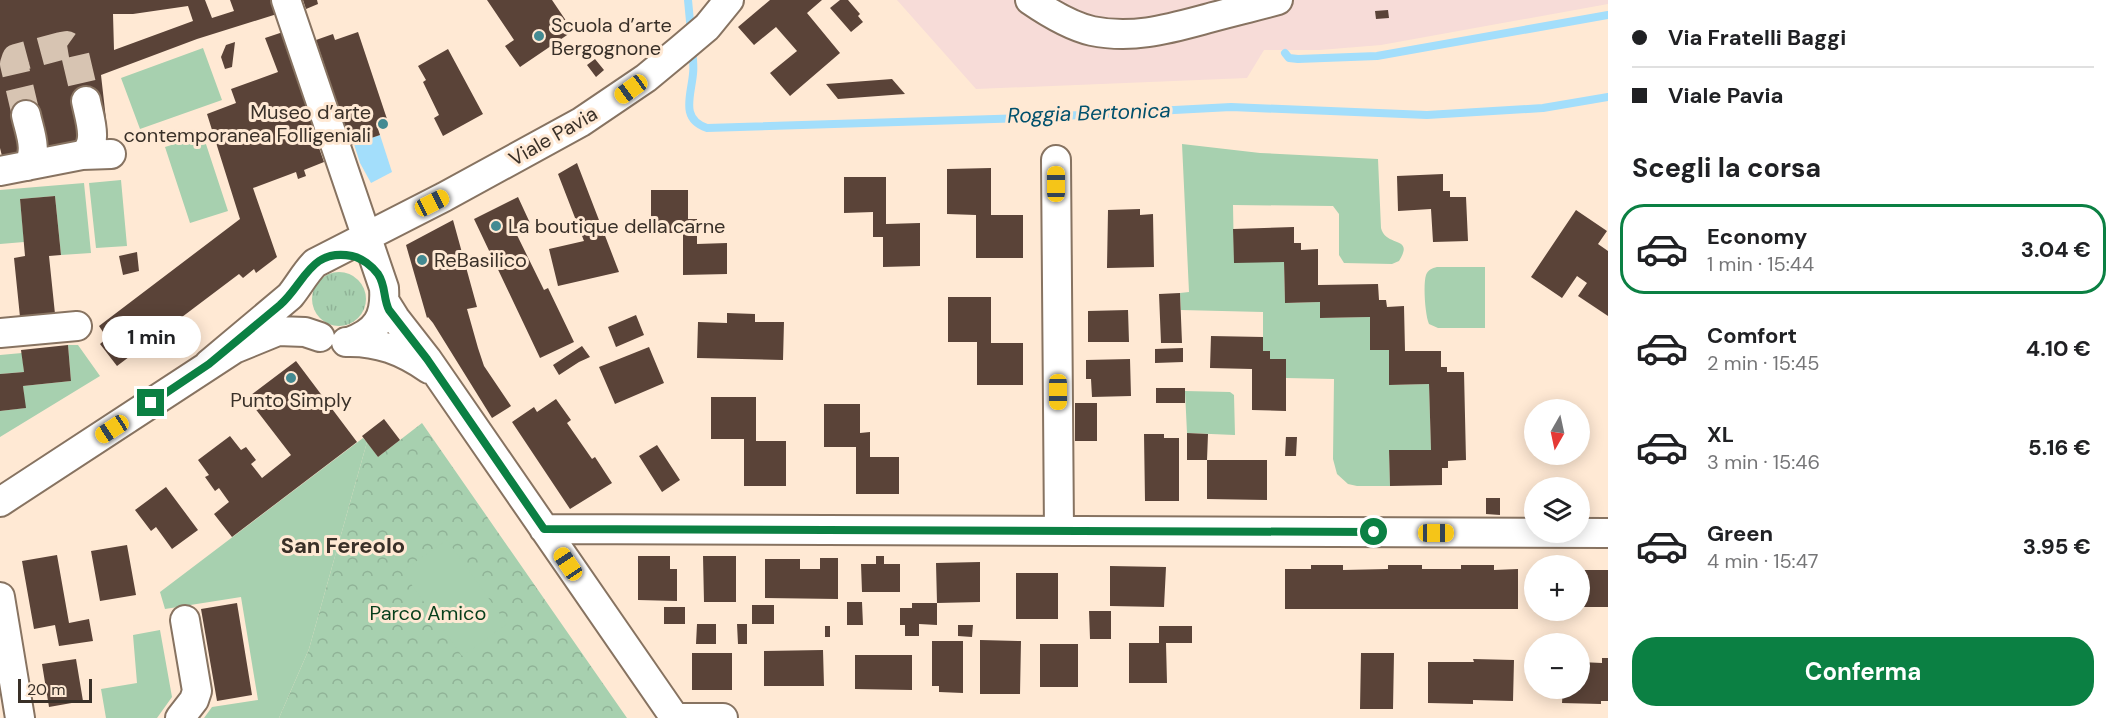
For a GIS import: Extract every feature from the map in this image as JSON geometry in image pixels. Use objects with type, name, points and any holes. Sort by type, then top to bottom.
[{"type":"street","points":[[286,0],[384,288],[385,302],[382,316],[374,328],[363,337],[349,342]]},
{"type":"street","name":"Viale Pavia","points":[[209,364],[285,301],[315,263],[581,122],[646,78],[707,27],[729,0]]},
{"type":"street","points":[[1030,0],[1067,22],[1090,31],[1115,35],[1136,35],[1278,0]]},
{"type":"street","points":[[81,155],[90,148],[92,137],[86,101]]},
{"type":"street","points":[[14,168],[32,160],[33,150],[26,114]]},
{"type":"street","points":[[14,168],[81,155],[111,154]]},
{"type":"street","points":[[1056,160],[1059,531]]},
{"type":"street","name":"Viale Pavia","points":[[378,271],[377,258],[387,240],[420,209]]},
{"type":"street","points":[[328,256],[343,254],[357,257],[378,271]]},
{"type":"street","points":[[298,286],[297,302],[300,316],[308,328],[320,338],[334,342],[364,342],[394,349],[438,375]]},
{"type":"street","points":[[385,302],[675,718],[723,718]]},
{"type":"street","points":[[0,333],[77,326]]},
{"type":"street","name":"Viale Pavia","points":[[0,502],[234,349],[278,331],[304,332],[320,338]]},
{"type":"street","points":[[544,529],[1608,533]]},
{"type":"street","points":[[0,597],[20,718]]},
{"type":"street","points":[[180,718],[194,700],[196,691],[185,620]]},
{"type":"shaded area","points":[[897,0],[1608,0],[1608,4],[1381,45],[1320,50],[1264,50],[1247,78],[976,89]]},
{"type":"green space","points":[[203,48],[222,100],[140,129],[121,78]]},
{"type":"green space","points":[[203,135],[228,211],[190,223],[165,147]]},
{"type":"green space","points":[[1182,144],[1260,153],[1378,159],[1381,228],[1388,238],[1402,244],[1404,248],[1399,261],[1392,264],[1344,263],[1339,255],[1339,214],[1333,206],[1233,205],[1234,262],[1284,262],[1285,303],[1320,302],[1320,318],[1370,317],[1370,350],[1389,350],[1389,385],[1429,384],[1431,450],[1389,450],[1390,486],[1348,484],[1337,474],[1333,459],[1334,379],[1286,378],[1286,359],[1270,359],[1263,351],[1263,312],[1181,310],[1180,293],[1189,292]]},
{"type":"green space","points":[[121,180],[127,246],[96,248],[89,183]]},
{"type":"green space","points":[[84,183],[91,253],[61,255],[55,196],[20,199],[24,242],[0,244],[0,190]]},
{"type":"green space","points":[[1437,267],[1485,267],[1485,328],[1438,328],[1429,324],[1425,279],[1429,271]]},
{"type":"green space","points":[[334,272],[344,272],[358,280],[364,289],[366,299],[364,309],[358,318],[344,326],[334,326],[317,314],[312,304],[312,294],[324,277]]},
{"type":"green space","points":[[68,345],[78,345],[100,376],[0,437],[0,411],[25,408],[23,386],[71,381]]},
{"type":"green space","points":[[22,353],[24,372],[0,374],[0,355]]},
{"type":"green space","points":[[1185,391],[1230,392],[1234,395],[1235,435],[1187,433]]},
{"type":"green space","name":"Parco Amico","points":[[422,423],[627,718],[279,718],[309,649],[367,442],[378,457]]},
{"type":"green space","points":[[363,438],[367,442],[309,649],[279,718],[204,718],[212,707],[258,700],[241,597],[165,609],[160,592]]},
{"type":"green space","points":[[447,540],[507,624],[462,656],[402,571]]},
{"type":"green space","points":[[160,630],[172,697],[157,718],[106,718],[101,689],[137,683],[133,635]]},
{"type":"water","points":[[380,135],[392,172],[371,183],[360,163],[354,144]]},
{"type":"building","points":[[0,0],[205,0],[212,18],[234,11],[230,0],[272,0],[277,14],[197,39],[101,75],[108,137],[3,160],[0,148]],"holes":[[[188,6],[193,21],[114,50],[113,14],[133,14]]]},
{"type":"building","points":[[303,0],[317,0],[318,4],[306,9]]},
{"type":"building","name":"Scuola d’arte Bergognone","points":[[487,0],[552,0],[573,31],[520,67],[505,46],[514,40]]},
{"type":"building","points":[[770,0],[822,0],[807,13],[840,53],[790,96],[770,73],[797,51],[776,27],[754,45],[738,27]]},
{"type":"building","points":[[840,0],[848,0],[860,14],[858,16],[863,22],[851,32],[830,8]]},
{"type":"building","points":[[1388,10],[1389,18],[1376,19],[1375,11]]},
{"type":"building","points":[[283,32],[316,126],[312,128],[324,162],[304,170],[306,176],[298,179],[296,172],[253,188],[277,257],[256,273],[254,269],[243,278],[239,274],[117,366],[100,344],[107,338],[99,326],[240,219],[207,114],[236,103],[231,89],[278,72],[265,38]]},
{"type":"building","points":[[358,32],[388,122],[377,126],[380,135],[351,145],[316,40],[333,34],[335,40]]},
{"type":"building","points":[[235,42],[232,67],[225,69],[221,57],[226,45]]},
{"type":"building","points":[[448,49],[483,114],[443,136],[434,118],[439,115],[423,82],[426,80],[418,66]]},
{"type":"building","points":[[595,59],[604,70],[596,77],[587,65]]},
{"type":"building","points":[[892,79],[905,94],[838,99],[826,84]]},
{"type":"building","points":[[577,163],[619,272],[558,286],[549,249],[584,241],[558,174]]},
{"type":"building","points":[[991,168],[991,215],[1023,215],[1023,258],[976,258],[976,215],[947,214],[947,169]]},
{"type":"building","points":[[1443,174],[1443,191],[1450,191],[1450,197],[1466,197],[1468,241],[1433,242],[1431,209],[1398,211],[1397,176]]},
{"type":"building","points":[[844,177],[886,177],[886,224],[920,223],[920,266],[883,267],[883,237],[873,237],[873,212],[844,213]]},
{"type":"building","points":[[651,190],[688,190],[688,219],[697,219],[697,244],[727,243],[727,274],[683,275],[683,233],[651,233]]},
{"type":"building","points":[[55,196],[61,255],[49,256],[55,314],[20,317],[14,258],[25,256],[20,199]]},
{"type":"building","points":[[518,197],[530,223],[515,231],[544,290],[548,288],[574,342],[540,358],[474,219]]},
{"type":"building","points":[[1140,209],[1140,215],[1153,214],[1154,267],[1107,268],[1108,210]]},
{"type":"building","points":[[1576,210],[1607,231],[1598,244],[1608,251],[1608,316],[1578,296],[1587,283],[1577,276],[1562,298],[1531,277]]},
{"type":"building","points":[[453,220],[477,307],[467,309],[478,348],[484,366],[511,406],[492,418],[433,323],[427,318],[406,245]]},
{"type":"building","points":[[1294,227],[1294,243],[1301,243],[1301,250],[1318,249],[1318,285],[1378,284],[1379,300],[1386,300],[1387,307],[1404,306],[1405,351],[1441,351],[1441,367],[1447,367],[1447,372],[1464,372],[1466,460],[1448,461],[1448,468],[1442,468],[1442,485],[1390,486],[1389,450],[1431,450],[1429,384],[1389,385],[1389,350],[1370,350],[1370,317],[1320,318],[1320,302],[1285,303],[1284,262],[1234,263],[1233,229]]},
{"type":"building","points":[[137,252],[139,271],[123,275],[119,256]]},
{"type":"building","points":[[1180,293],[1182,343],[1161,343],[1159,294]]},
{"type":"building","points":[[948,297],[991,297],[991,343],[1023,343],[1023,385],[977,385],[977,342],[948,342]]},
{"type":"building","points":[[1128,310],[1129,342],[1088,342],[1088,311]]},
{"type":"building","points":[[727,313],[755,314],[755,322],[784,322],[783,360],[697,358],[698,322],[727,323]]},
{"type":"building","points":[[636,315],[644,335],[616,347],[608,327]]},
{"type":"building","points":[[1211,336],[1263,337],[1263,351],[1270,351],[1270,359],[1286,359],[1286,411],[1252,410],[1252,369],[1210,368]]},
{"type":"building","points":[[68,345],[71,381],[23,386],[26,408],[0,411],[0,374],[24,372],[21,350]]},
{"type":"building","points":[[582,346],[590,357],[559,375],[553,365]]},
{"type":"building","points":[[649,347],[664,383],[615,404],[599,367]]},
{"type":"building","points":[[1183,348],[1183,362],[1155,363],[1155,349]]},
{"type":"building","points":[[1130,359],[1131,396],[1092,397],[1091,379],[1086,379],[1086,360]]},
{"type":"building","points":[[296,361],[357,442],[232,537],[214,514],[229,502],[219,488],[215,491],[205,477],[209,475],[198,460],[230,436],[241,450],[246,447],[256,460],[251,464],[262,478],[291,455],[247,398]]},
{"type":"building","points":[[1156,388],[1185,388],[1185,403],[1156,403]]},
{"type":"building","points":[[711,397],[756,397],[756,441],[786,441],[786,486],[744,486],[744,439],[711,439]]},
{"type":"building","points":[[556,399],[571,420],[567,423],[592,459],[595,457],[612,483],[570,509],[512,422],[534,407],[537,412]]},
{"type":"building","points":[[1075,403],[1097,403],[1097,441],[1075,441]]},
{"type":"building","points":[[824,404],[860,404],[860,433],[870,432],[870,457],[899,457],[899,494],[856,494],[856,447],[824,447]]},
{"type":"building","points":[[384,419],[400,440],[378,457],[362,436]]},
{"type":"building","points":[[1187,433],[1208,434],[1207,460],[1187,460]]},
{"type":"building","points":[[1144,434],[1164,434],[1164,438],[1179,438],[1179,501],[1145,501]]},
{"type":"building","points":[[1286,437],[1297,437],[1296,456],[1285,456]]},
{"type":"building","points":[[657,445],[680,480],[662,492],[639,456]]},
{"type":"building","points":[[1207,460],[1267,460],[1267,500],[1207,499]]},
{"type":"building","points":[[166,487],[198,530],[172,549],[156,527],[151,531],[135,510]]},
{"type":"building","points":[[1486,498],[1500,498],[1500,515],[1486,514]]},
{"type":"building","points":[[127,545],[136,595],[100,601],[91,551]]},
{"type":"building","points":[[57,555],[69,623],[89,619],[93,641],[59,646],[55,625],[34,629],[22,561]]},
{"type":"building","points":[[638,556],[670,556],[670,569],[677,569],[677,601],[638,600]]},
{"type":"building","points":[[703,556],[736,556],[736,602],[704,602]]},
{"type":"building","points":[[876,556],[884,556],[884,564],[900,564],[900,592],[862,592],[861,564],[876,564]]},
{"type":"building","points":[[820,558],[838,558],[838,599],[765,598],[765,559],[800,559],[800,569],[820,569]]},
{"type":"building","points":[[980,562],[980,602],[937,603],[936,563]]},
{"type":"building","points":[[1311,565],[1343,565],[1343,570],[1388,569],[1388,565],[1422,565],[1422,569],[1461,569],[1461,565],[1494,565],[1494,570],[1518,569],[1518,609],[1285,609],[1285,569],[1311,569]]},
{"type":"building","points":[[1110,566],[1166,567],[1164,607],[1110,606]]},
{"type":"building","points":[[1590,570],[1608,570],[1608,607],[1590,607]]},
{"type":"building","points":[[1016,573],[1058,573],[1058,619],[1016,619]]},
{"type":"building","points":[[847,602],[862,602],[863,625],[847,625]]},
{"type":"building","points":[[237,603],[252,695],[217,701],[201,609]]},
{"type":"building","points":[[912,603],[937,603],[937,625],[919,624],[919,636],[905,636],[905,625],[900,625],[900,608],[912,608]]},
{"type":"building","points":[[752,605],[774,605],[774,624],[752,624]]},
{"type":"building","points":[[664,607],[685,607],[685,624],[664,624]]},
{"type":"building","points":[[1089,611],[1111,611],[1111,639],[1090,639]]},
{"type":"building","points":[[697,624],[716,624],[716,644],[696,644]]},
{"type":"building","points":[[737,624],[747,624],[747,644],[738,644]]},
{"type":"building","points":[[958,625],[973,625],[972,637],[958,636]]},
{"type":"building","points":[[825,626],[830,626],[830,637],[825,637]]},
{"type":"building","points":[[1159,626],[1192,626],[1192,643],[1166,643],[1167,683],[1129,683],[1129,643],[1159,643]]},
{"type":"building","points":[[980,640],[1021,641],[1020,694],[980,694]]},
{"type":"building","points":[[932,641],[963,641],[963,693],[939,692],[939,686],[932,686]]},
{"type":"building","points":[[1040,644],[1078,644],[1078,687],[1040,687]]},
{"type":"building","points":[[823,650],[824,686],[764,686],[764,651]]},
{"type":"building","points":[[692,653],[732,653],[732,690],[692,690]]},
{"type":"building","points":[[1361,653],[1394,653],[1393,709],[1360,709]]},
{"type":"building","points":[[855,655],[912,655],[912,690],[855,689]]},
{"type":"building","points":[[1602,658],[1608,658],[1608,701],[1601,701],[1601,704],[1562,703],[1562,699],[1590,699],[1590,662],[1602,663]]},
{"type":"building","points":[[76,659],[83,701],[49,707],[42,664]]},
{"type":"building","points":[[1473,659],[1514,660],[1513,701],[1473,700],[1473,704],[1428,703],[1428,662],[1474,662]]},
{"type":"waterway","name":"Roggia Bertonica","points":[[688,0],[691,32]]},
{"type":"waterway","points":[[1285,53],[1289,58],[1298,59],[1377,56],[1608,15]]},
{"type":"waterway","name":"Roggia Bertonica","points":[[692,49],[690,113],[693,119],[707,128],[1024,118],[1231,107],[1427,115],[1543,108],[1608,97]]},
{"type":"tunnel","points":[[26,115],[14,64],[16,58],[61,46],[67,45],[74,50],[86,101]]},
{"type":"place","name":"Scuola d’arte Bergognone","points":[[539,36]]},
{"type":"place","name":"Museo d’arte contemporanea Folligeniali","points":[[383,124]]},
{"type":"place","name":"La boutique della carne","points":[[496,226]]},
{"type":"place","name":"ReBasilico","points":[[422,260]]},
{"type":"place","name":"Punto Simply","points":[[291,378]]},
{"type":"district","name":"San Fereolo","points":[[343,545]]},
{"type":"route","points":[[151,403],[209,364],[280,305],[290,296],[305,273],[315,263],[328,256],[343,254],[357,257],[369,264],[379,275],[389,310],[427,359],[544,529],[1374,532]]}]
